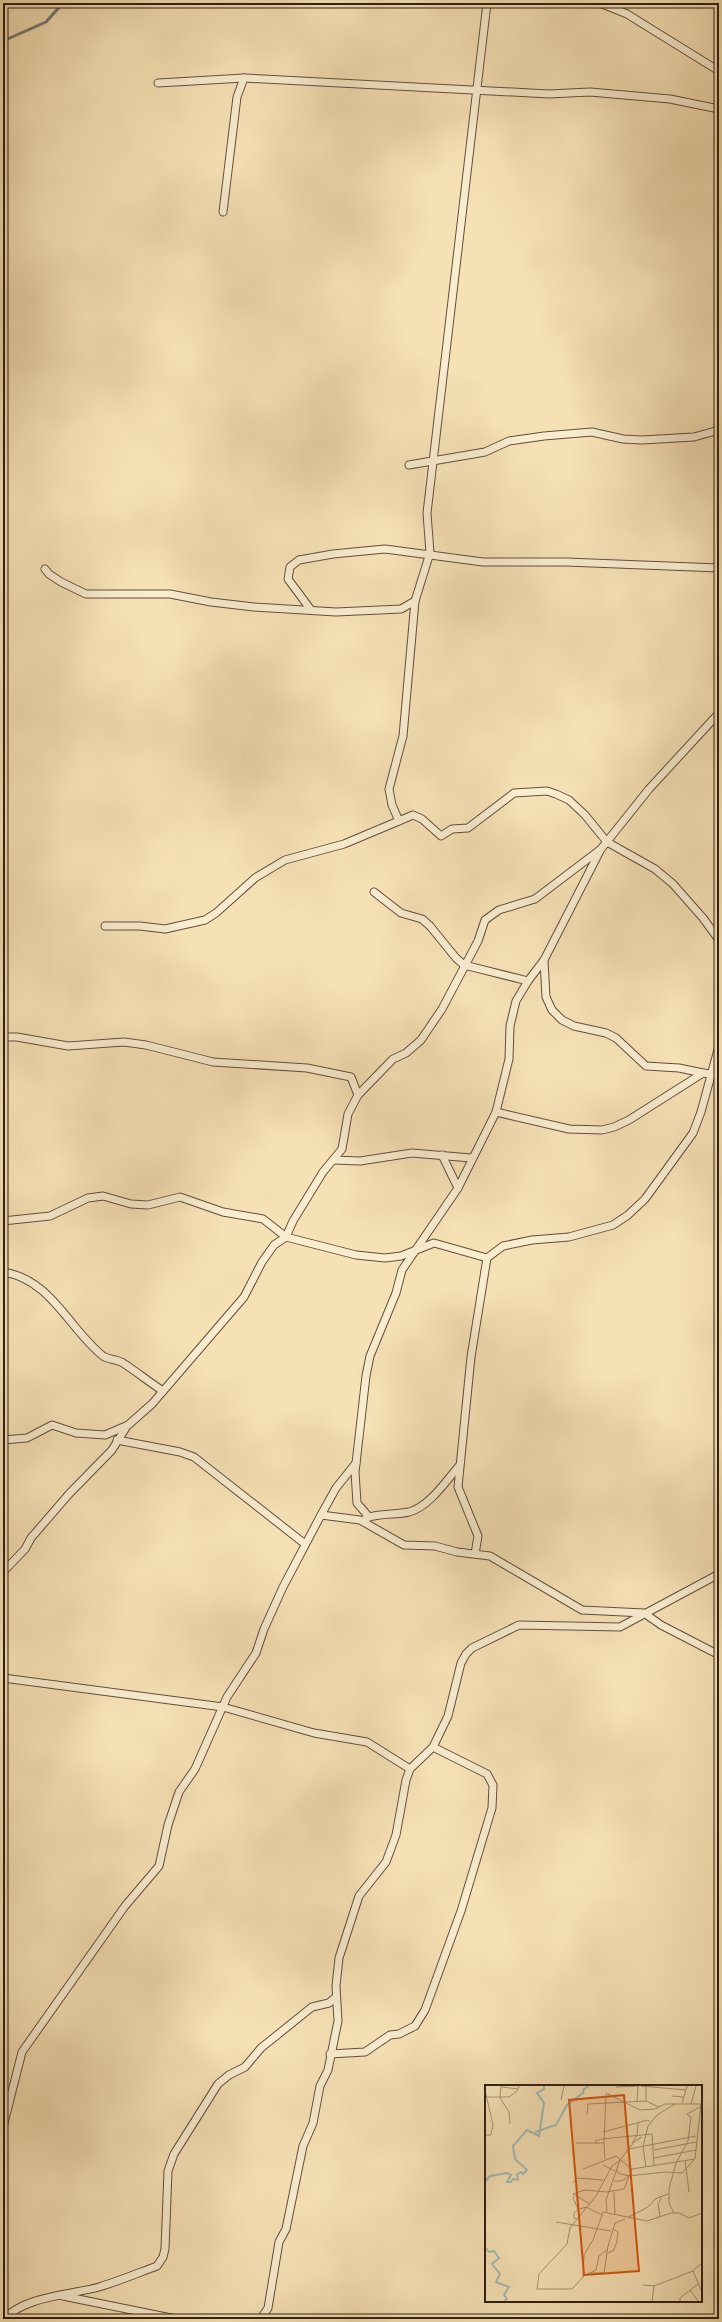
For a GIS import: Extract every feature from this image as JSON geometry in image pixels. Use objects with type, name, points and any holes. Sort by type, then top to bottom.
[{"type":"street","points":[[400,821],[392,805],[389,789],[403,736],[415,601],[430,553],[427,513],[487,3]]},
{"type":"street","points":[[600,3],[627,14],[719,71]]},
{"type":"street","points":[[223,212],[237,97],[244,78]]},
{"type":"street","points":[[158,83],[244,78],[549,94],[590,92],[670,99],[719,109]]},
{"type":"street","points":[[409,465],[434,462],[466,454],[485,452],[509,441],[544,436],[592,432],[623,439],[642,440],[694,437],[719,430]]},
{"type":"street","points":[[311,610],[288,580],[290,567],[295,562],[332,554],[381,549],[430,553],[483,562],[566,562],[719,568]]},
{"type":"street","points":[[46,569],[48,574],[86,594],[170,594],[248,606],[336,612],[393,610],[407,607],[415,601]]},
{"type":"street","points":[[3,1572],[25,1549],[31,1538],[69,1494],[112,1450],[127,1426],[152,1404],[244,1297],[262,1262],[274,1245],[286,1237],[293,1221],[323,1172],[342,1149],[348,1114],[358,1095],[393,1059],[406,1052],[421,1040],[442,1009],[489,916],[499,910],[535,899],[601,849],[649,789],[718,716]]},
{"type":"street","points":[[105,926],[140,926],[165,929],[206,920],[255,878],[285,860],[344,844],[413,815],[422,819],[441,836],[452,830],[468,828],[514,793],[547,791],[568,800],[585,815],[607,842],[655,869],[673,884],[703,918],[719,940]]},
{"type":"street","points":[[369,1517],[357,1503],[355,1493],[356,1463],[366,1376],[370,1356],[396,1293],[402,1270],[458,1188],[471,1158],[485,1136],[496,1112],[509,1059],[512,1015],[516,1001],[528,981],[544,960],[601,849]]},
{"type":"street","points":[[374,892],[401,913],[422,919],[464,965],[528,981]]},
{"type":"street","points":[[544,960],[546,997],[552,1010],[562,1020],[574,1026],[606,1033],[616,1038],[646,1066],[679,1068],[710,1075],[719,1075]]},
{"type":"street","points":[[3,1037],[17,1037],[68,1046],[124,1042],[146,1045],[213,1062],[307,1068],[350,1077],[358,1095]]},
{"type":"street","points":[[475,1554],[478,1536],[458,1487],[471,1357],[487,1258],[503,1246],[532,1240],[569,1237],[613,1225],[628,1215],[645,1199],[693,1133],[701,1112],[719,1046]]},
{"type":"street","points":[[496,1112],[569,1129],[608,1128],[629,1120],[703,1073]]},
{"type":"street","points":[[334,1160],[360,1161],[412,1152],[471,1158]]},
{"type":"street","points":[[442,1155],[458,1188]]},
{"type":"street","points":[[3,1221],[50,1216],[88,1198],[103,1196],[131,1204],[148,1206],[180,1197],[223,1212],[263,1219],[286,1237],[356,1255],[385,1258],[400,1256],[434,1243],[487,1258]]},
{"type":"street","points":[[3,1272],[13,1273],[38,1286],[66,1313],[104,1357],[122,1362],[163,1391]]},
{"type":"street","points":[[3,1440],[27,1438],[52,1425],[76,1433],[104,1435],[127,1426]]},
{"type":"street","points":[[118,1440],[180,1452],[194,1457],[305,1544]]},
{"type":"street","points":[[3,2126],[22,2052],[125,1906],[159,1866],[168,1825],[179,1792],[195,1769],[223,1707],[256,1653],[273,1608],[305,1544],[336,1488],[356,1463]]},
{"type":"street","points":[[360,1520],[369,1517],[414,1511],[433,1495],[459,1466]]},
{"type":"street","points":[[321,1515],[360,1520],[404,1545],[435,1546],[499,1560],[534,1584],[582,1610],[644,1613],[661,1625],[719,1655]]},
{"type":"street","points":[[261,2319],[268,2308],[279,2242],[286,2229],[303,2146],[313,2123],[320,2086],[328,2070],[330,2054],[338,2021],[336,1971],[359,1896],[386,1862],[396,1835],[406,1780],[410,1769],[433,1747],[448,1716],[461,1663],[472,1648],[518,1626],[620,1627],[719,1574]]},
{"type":"street","points":[[3,1678],[223,1707],[314,1733],[367,1742],[410,1769]]},
{"type":"street","points":[[330,2054],[365,2052],[390,2035],[399,2034],[415,2026],[425,2010],[461,1911],[492,1808],[494,1786],[491,1778],[487,1774],[433,1747]]},
{"type":"street","points":[[4,2319],[11,2313],[43,2299],[98,2287],[157,2266],[161,2262],[165,2249],[168,2171],[174,2154],[218,2084],[246,2067],[262,2048],[312,2007],[329,2003],[336,1997]]},
{"type":"street","points":[[60,2296],[176,2319]]},
{"type":"waterway","points":[[3,41],[46,22],[63,3]]}]
